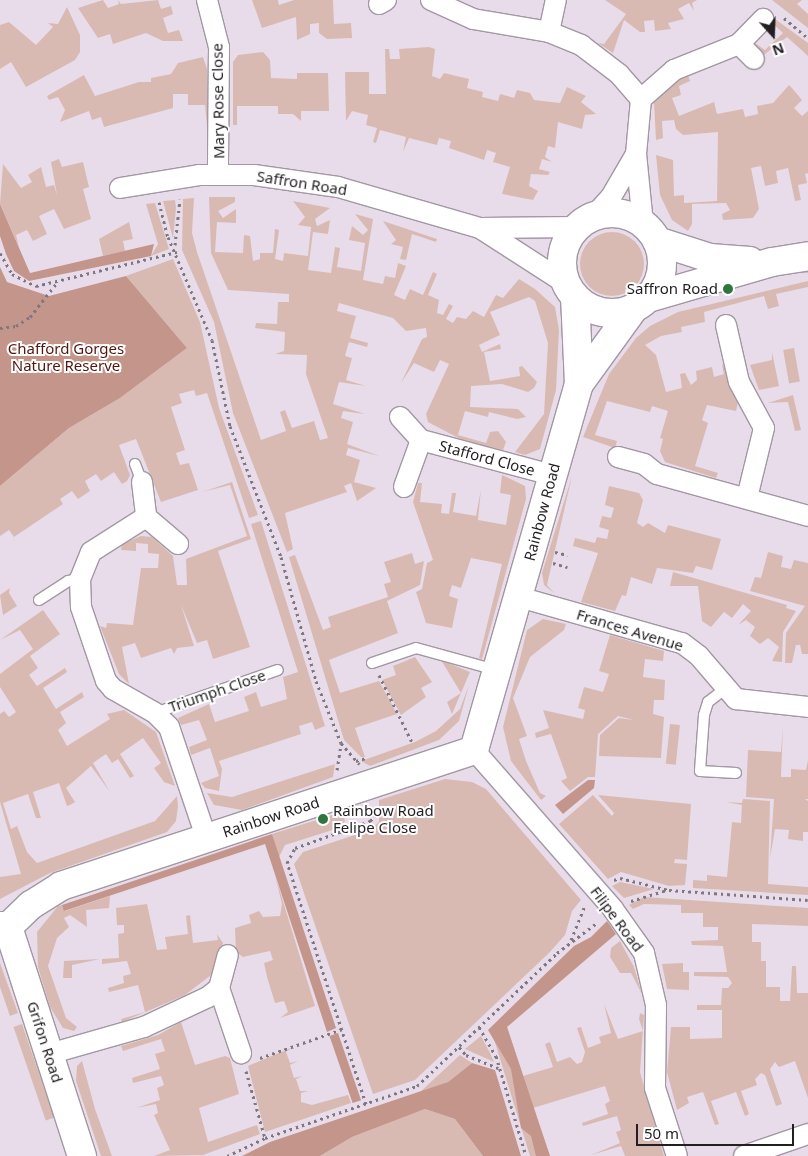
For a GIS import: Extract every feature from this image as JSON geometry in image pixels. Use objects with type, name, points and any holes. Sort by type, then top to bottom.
[{"type":"street","name":"Mary Rose Close","points":[[206,0],[219,47],[218,174]]},
{"type":"street","points":[[431,0],[473,19],[549,32],[580,45],[600,59],[641,99]]},
{"type":"street","points":[[549,32],[556,0]]},
{"type":"street","points":[[641,303],[662,271],[650,232],[636,154],[641,99],[674,70],[739,44],[764,19]]},
{"type":"street","points":[[739,44],[754,59]]},
{"type":"street","points":[[571,291],[563,255],[585,222],[611,197],[636,154]]},
{"type":"street","name":"Saffron Road","points":[[120,188],[155,181],[218,174],[290,178],[338,187],[480,228],[601,312],[641,303],[772,262],[808,256]]},
{"type":"street","name":"Saffron Road","points":[[480,228],[585,222],[619,214],[650,232],[710,258],[772,262]]},
{"type":"street","name":"Rainbow Road","points":[[571,291],[579,384]]},
{"type":"street","name":"Rainbow Road","points":[[4,927],[31,905],[61,886],[474,750],[579,384],[641,303]]},
{"type":"street","points":[[726,325],[739,382],[764,428],[747,498]]},
{"type":"street","name":"Stafford Close","points":[[400,417],[421,440],[552,475]]},
{"type":"street","name":"Stafford Close","points":[[404,487],[421,440]]},
{"type":"street","points":[[618,456],[644,464],[657,474],[808,516]]},
{"type":"street","points":[[139,473],[146,517],[178,544]]},
{"type":"street","name":"Triumph Close","points":[[146,517],[91,552],[80,579],[81,606],[106,680],[113,689],[155,713],[169,727],[206,837]]},
{"type":"street","name":"Frances Avenue","points":[[519,597],[682,643],[699,656],[725,689],[750,703],[808,708]]},
{"type":"street","name":"Filipe Road","points":[[474,750],[613,909],[644,953],[656,1005],[654,1088],[678,1156]]},
{"type":"street","name":"Grifon Road","points":[[4,927],[49,1054],[82,1156]]},
{"type":"street","points":[[228,955],[219,988],[242,1058]]},
{"type":"street","points":[[49,1054],[144,1026],[219,988]]},
{"type":"street","points":[[744,1156],[808,1134]]},
{"type":"lane","points":[[39,600],[68,581],[80,579]]},
{"type":"lane","points":[[372,663],[416,648],[497,670]]},
{"type":"lane","name":"Triumph Close","points":[[155,713],[278,670]]},
{"type":"lane","points":[[725,689],[708,702],[704,715],[700,771],[736,773]]},
{"type":"path","points":[[178,178],[181,204],[175,245],[212,340],[230,426],[281,557],[316,681],[341,743],[340,779]]},
{"type":"path","points":[[155,181],[168,237],[175,245]]},
{"type":"path","points":[[0,253],[12,274],[22,282],[36,286],[56,284],[177,252]]},
{"type":"path","points":[[0,328],[16,326],[30,317],[56,284]]},
{"type":"path","points":[[552,570],[556,552],[568,555]]},
{"type":"path","points":[[554,563],[567,567]]},
{"type":"path","points":[[372,663],[412,742]]},
{"type":"path","points":[[356,761],[366,758]]},
{"type":"path","points":[[348,806],[351,823],[339,834],[295,848],[287,863],[343,1029],[366,1104]]},
{"type":"path","points":[[624,904],[669,890],[808,900]]},
{"type":"path","points":[[227,1156],[265,1138],[417,1086],[569,942],[605,916]]},
{"type":"path","points":[[479,1027],[496,1056],[526,1156]]},
{"type":"path","points":[[265,1138],[242,1058],[343,1029]]},
{"type":"path","points":[[459,1047],[466,1055],[499,1068]]},
{"type":"shaded area","points":[[103,0],[108,8],[119,4],[118,0],[121,4],[158,0],[161,9],[171,6],[173,14],[163,18],[168,33],[179,30],[183,41],[163,41],[146,33],[113,44],[110,34],[98,38],[78,8]]},
{"type":"shaded area","points":[[252,0],[278,0],[279,5],[294,0],[333,0],[334,24],[351,23],[352,38],[327,39],[319,33],[319,23],[310,24],[310,34],[297,40],[296,17],[262,28]]},
{"type":"shaded area","points":[[605,0],[697,0],[692,3],[694,11],[689,3],[678,9],[684,19],[668,23],[671,29],[655,31],[654,20],[644,21],[645,32],[640,32],[624,20],[613,53],[598,43],[604,44],[626,14]]},
{"type":"shaded area","points":[[772,0],[802,0],[797,4],[808,14],[808,28]]},
{"type":"shaded area","points":[[67,7],[80,35],[80,52],[75,60],[26,87],[11,62],[0,69],[0,25],[9,22],[36,45],[53,27],[48,23],[58,24]]},
{"type":"shaded area","points":[[764,11],[808,43],[808,56],[787,37],[761,57],[752,48],[752,41],[765,50],[783,33],[762,13]]},
{"type":"shaded area","points":[[429,47],[435,49],[432,76],[440,79],[444,73],[469,79],[467,88],[483,92],[482,97],[498,101],[500,94],[514,98],[517,90],[530,93],[534,100],[560,103],[567,87],[586,96],[581,102],[596,114],[585,115],[582,129],[558,122],[555,148],[548,146],[545,157],[552,162],[542,159],[539,169],[550,172],[548,175],[531,174],[529,186],[538,191],[533,200],[502,194],[510,167],[493,162],[496,153],[487,150],[484,160],[449,148],[451,141],[439,138],[437,145],[409,138],[403,152],[406,137],[380,130],[376,143],[373,142],[377,128],[366,125],[368,115],[352,111],[346,121],[345,72],[369,72],[369,94],[386,94],[385,49],[389,49],[390,59],[400,59],[399,49]]},
{"type":"shaded area","points":[[263,52],[270,60],[271,78],[297,79],[297,73],[328,73],[329,111],[301,111],[301,121],[293,114],[278,114],[278,106],[237,106],[237,125],[233,125],[233,62],[238,55]]},
{"type":"shaded area","points":[[203,57],[207,69],[207,125],[205,105],[188,105],[188,94],[173,94],[173,108],[104,127],[101,117],[92,120],[89,111],[60,122],[65,110],[58,97],[49,100],[47,96],[84,75],[95,96],[139,82],[151,82],[151,78],[171,74],[178,63]]},
{"type":"shaded area","points":[[687,72],[690,81],[679,86],[681,95],[672,98],[679,116],[714,102],[717,114],[743,109],[745,117],[758,114],[757,106],[773,103],[789,85],[792,88],[802,100],[794,108],[802,116],[808,111],[808,173],[805,174],[807,183],[798,185],[801,200],[795,201],[788,168],[776,171],[778,183],[765,186],[761,166],[751,168],[759,209],[753,218],[723,220],[722,214],[730,210],[726,203],[692,204],[692,224],[688,231],[672,220],[660,195],[656,155],[673,160],[674,196],[684,195],[684,203],[717,201],[718,132],[683,135],[676,129],[674,120],[662,121],[663,138],[656,140],[654,102],[658,95]]},
{"type":"shaded area","points":[[59,159],[62,167],[83,162],[89,187],[83,189],[91,219],[64,229],[54,209],[39,216],[47,234],[33,241],[27,230],[16,235],[19,247],[0,204],[3,164],[21,188],[32,182],[28,175],[41,167],[46,187],[54,185],[57,195],[51,162]]},
{"type":"shaded area","points":[[209,197],[235,197],[235,202],[218,211],[223,218],[236,209],[236,223],[217,222],[215,252],[243,253],[244,235],[250,236],[253,261],[260,259],[260,253],[273,253],[275,229],[279,230],[275,259],[283,261],[284,253],[308,256],[311,227],[298,225],[305,217],[293,201],[330,208],[315,219],[317,226],[330,220],[328,234],[313,232],[308,270],[331,273],[335,247],[340,248],[337,267],[361,271],[365,243],[349,240],[352,226],[363,235],[368,230],[355,214],[373,219],[363,280],[383,284],[385,276],[395,278],[398,263],[406,266],[394,295],[405,300],[410,289],[423,295],[433,272],[437,274],[428,295],[439,300],[437,313],[443,315],[449,304],[453,306],[446,319],[453,323],[457,317],[466,319],[473,311],[484,317],[496,295],[503,298],[519,279],[535,289],[555,307],[559,330],[556,390],[540,449],[525,455],[515,452],[544,414],[548,343],[535,301],[529,297],[490,312],[500,335],[479,345],[482,352],[500,344],[501,349],[484,352],[490,381],[520,376],[519,367],[522,366],[537,382],[534,388],[528,392],[502,384],[471,386],[470,407],[518,409],[526,417],[517,419],[489,412],[488,417],[465,411],[458,435],[486,443],[490,432],[498,431],[506,442],[503,450],[468,443],[428,422],[426,414],[449,364],[440,360],[434,372],[414,363],[401,383],[422,339],[427,337],[426,328],[406,331],[393,318],[339,303],[337,311],[356,316],[350,338],[368,343],[367,347],[349,342],[345,356],[352,358],[346,380],[366,386],[339,382],[333,404],[365,414],[343,411],[341,418],[353,422],[347,444],[379,456],[348,448],[346,455],[360,460],[354,482],[376,488],[357,501],[351,483],[344,486],[347,492],[285,513],[293,549],[287,552],[233,413],[214,322],[182,250],[183,199],[194,198],[192,233],[197,252],[261,440],[286,431],[280,412],[285,410],[292,428],[314,421],[320,440],[328,438],[306,374],[307,355],[275,354],[284,351],[285,332],[255,328],[256,323],[277,324],[278,302],[289,302],[289,294],[228,290],[211,253]]},
{"type":"shaded area","points":[[175,200],[176,208],[173,238],[163,201]]},
{"type":"shaded area","points":[[155,203],[169,249],[151,256],[158,244],[146,204]]},
{"type":"shaded area","points":[[383,221],[437,239],[436,242],[412,234],[406,260],[400,259],[403,247],[391,244],[396,240]]},
{"type":"shaded area","points":[[129,222],[133,239],[123,241],[125,251],[103,256],[99,239]]},
{"type":"shaded area","points":[[612,232],[624,234],[635,241],[642,252],[644,264],[642,276],[635,287],[624,294],[612,296],[600,294],[589,287],[582,276],[580,264],[582,252],[589,241],[600,234]]},
{"type":"shaded area","points":[[173,259],[200,322],[219,408],[258,515],[249,518],[207,393],[196,396],[194,390],[179,394],[182,403],[171,407],[185,450],[176,453],[180,465],[189,463],[198,490],[161,502],[136,439],[119,445],[130,475],[127,481],[122,484],[114,472],[101,481],[96,474],[85,481],[90,491],[78,499],[72,491],[60,499],[63,504],[14,537],[9,530],[0,536],[0,486],[69,428],[120,398],[187,348],[126,276]]},
{"type":"shaded area","points":[[705,269],[808,269],[808,273],[705,273]]},
{"type":"shaded area","points":[[808,281],[808,287],[776,294],[779,306],[768,309],[764,296],[704,312],[705,322],[681,327],[682,332],[661,336],[645,345],[656,355],[666,392],[682,388],[680,374],[685,373],[691,385],[697,380],[696,371],[712,367],[714,377],[724,374],[722,365],[727,367],[738,402],[736,411],[707,405],[702,420],[708,423],[695,466],[718,473],[716,478],[665,462],[660,451],[663,439],[660,438],[668,411],[652,406],[650,412],[607,401],[595,435],[617,441],[615,448],[583,437],[609,374],[636,338],[650,326],[678,312]]},
{"type":"shaded area","points":[[794,348],[800,381],[789,383],[783,350]]},
{"type":"shaded area","points":[[772,352],[779,386],[759,390],[750,365],[772,360]]},
{"type":"shaded area","points":[[793,395],[801,430],[795,431],[788,402],[768,403]]},
{"type":"shaded area","points":[[502,475],[525,486],[526,499],[482,659],[479,658],[502,564],[471,558],[461,588],[452,585],[449,596],[458,599],[452,628],[426,623],[416,592],[422,589],[427,563],[433,560],[413,502],[418,483],[422,483],[420,502],[442,504],[441,513],[449,514],[452,493],[456,493],[453,512],[476,516],[481,489],[478,520],[506,525],[511,495],[500,493]]},
{"type":"shaded area","points":[[572,476],[547,585],[554,593],[544,585],[542,573]]},
{"type":"shaded area","points":[[232,482],[251,539],[218,551],[250,647],[213,659],[207,640],[197,643],[181,605],[194,646],[177,648],[174,654],[171,648],[141,658],[135,643],[122,647],[129,684],[119,674],[100,626],[106,628],[107,623],[133,625],[141,568],[158,568],[159,554],[148,553],[148,544],[136,543],[136,551],[121,550],[122,544],[141,536],[152,537],[173,556],[177,585],[187,585],[186,559],[247,536],[230,485],[202,492]]},
{"type":"shaded area","points":[[609,486],[639,493],[643,500],[637,523],[643,527],[648,523],[665,533],[668,525],[721,539],[712,570],[696,566],[693,573],[657,568],[652,584],[631,577],[626,596],[622,595],[615,611],[581,602],[598,553],[573,546],[575,538],[595,543],[597,537],[607,539],[609,530],[599,527],[602,516],[611,518],[614,508],[605,505]]},
{"type":"shaded area","points":[[261,521],[325,726],[315,730],[312,722],[299,726],[301,734],[219,761],[222,769],[219,791],[205,788],[201,783],[219,776],[210,748],[191,755],[189,747],[207,740],[199,720],[181,725],[178,718],[209,704],[215,722],[249,711],[244,697],[256,692],[261,707],[287,699],[283,677],[298,672],[251,524]]},
{"type":"shaded area","points":[[768,552],[783,556],[781,567],[791,569],[794,560],[808,563],[808,654],[802,654],[800,645],[796,645],[792,663],[785,663],[786,633],[805,606],[750,591],[755,577],[761,578]]},
{"type":"shaded area","points":[[412,553],[415,564],[424,561],[420,585],[387,601],[398,633],[329,660],[340,693],[379,681],[397,714],[355,728],[365,757],[361,757],[344,740],[289,557],[295,555],[323,630],[331,627],[328,617],[388,597],[384,584],[391,582],[384,562]]},
{"type":"shaded area","points":[[673,572],[787,605],[786,608],[796,611],[783,632],[782,662],[772,661],[779,647],[768,638],[760,644],[750,636],[755,627],[746,620],[738,625],[751,611],[743,604],[732,618],[724,612],[711,627],[702,621],[698,586],[670,586]]},
{"type":"shaded area","points":[[10,588],[9,593],[17,606],[3,615],[0,595]]},
{"type":"shaded area","points":[[43,610],[60,634],[30,656],[38,668],[29,675],[37,686],[65,668],[67,672],[43,688],[56,709],[82,692],[84,697],[60,712],[66,723],[58,730],[67,746],[110,719],[107,714],[124,710],[156,732],[175,786],[164,782],[154,768],[161,763],[143,738],[120,754],[134,776],[130,778],[118,759],[112,763],[106,754],[93,763],[110,792],[91,766],[66,788],[75,802],[70,805],[67,806],[59,783],[33,792],[41,818],[36,818],[28,794],[3,803],[11,829],[17,826],[27,852],[37,863],[155,821],[177,796],[176,821],[167,832],[50,873],[0,899],[0,877],[21,874],[0,802],[0,714],[4,711],[9,717],[16,712],[0,687],[0,674],[33,649],[20,630],[0,640]]},
{"type":"shaded area","points":[[543,619],[566,624],[564,630],[530,657],[513,698],[527,736],[519,739],[526,761],[540,793],[546,796],[541,800],[511,761],[503,727],[527,630]]},
{"type":"shaded area","points":[[610,635],[664,651],[663,661],[645,659],[643,677],[665,680],[664,700],[654,700],[653,714],[664,717],[661,758],[599,756],[600,735],[619,718],[634,720],[618,716],[598,734],[595,777],[588,777],[570,791],[561,781],[567,778],[551,734],[536,738],[535,733],[549,728],[543,710],[583,719],[585,710],[578,708],[584,687],[603,692],[609,674],[599,671]]},
{"type":"shaded area","points":[[415,657],[432,682],[421,688],[426,697],[401,715],[382,680],[396,675],[393,666]]},
{"type":"shaded area","points":[[441,660],[470,672],[461,693]]},
{"type":"shaded area","points":[[469,685],[459,721],[439,740],[370,766],[361,761],[415,742],[436,731],[460,709]]},
{"type":"shaded area","points":[[461,693],[452,714],[447,702]]},
{"type":"shaded area","points":[[670,724],[680,725],[676,765],[666,764]]},
{"type":"shaded area","points":[[783,726],[781,777],[791,777],[791,769],[806,770],[808,760],[808,799],[805,799],[808,801],[808,832],[803,832],[803,841],[788,839],[789,830],[775,829],[770,858],[774,799],[746,797],[748,750],[781,752]]},
{"type":"shaded area","points":[[335,764],[333,777],[242,810],[214,805],[207,793],[232,797]]},
{"type":"shaded area","points":[[445,779],[472,782],[486,789],[581,900],[572,911],[565,935],[549,953],[415,1080],[373,1094],[294,864],[303,852],[370,830],[379,822],[379,800]]},
{"type":"shaded area","points":[[593,795],[612,816],[614,813],[598,795],[691,804],[687,860],[675,859],[674,863],[687,864],[685,885],[669,886],[621,872],[608,879],[559,824]]},
{"type":"shaded area","points":[[743,799],[770,801],[768,884],[808,887],[808,895],[693,888],[693,880],[707,881],[707,875],[727,877],[732,822],[741,823],[742,805],[726,802],[742,803]]},
{"type":"shaded area","points":[[342,812],[345,821],[339,828],[285,845],[279,857],[272,834]]},
{"type":"shaded area","points":[[275,875],[315,1006],[280,1018],[288,1012],[284,1001],[275,1003],[267,977],[264,963],[273,960],[270,951],[243,957],[236,952],[235,928],[251,923],[249,915],[259,911],[263,917],[280,916],[282,904]]},
{"type":"shaded area","points":[[620,882],[654,889],[624,898],[612,886]]},
{"type":"shaded area","points":[[110,896],[109,908],[86,910],[87,927],[70,915],[64,918],[69,927],[57,938],[48,966],[66,1018],[77,1027],[74,1031],[63,1028],[50,1007],[38,967],[37,932],[58,906],[62,905],[65,911]]},
{"type":"shaded area","points":[[644,897],[808,908],[808,926],[752,924],[752,942],[761,942],[761,961],[766,961],[766,987],[780,987],[780,1001],[790,1001],[792,966],[796,966],[797,993],[808,993],[808,1098],[795,1061],[779,1067],[775,1062],[770,1069],[782,1104],[776,1106],[765,1075],[761,1073],[755,1079],[757,1085],[741,1091],[749,1114],[745,1116],[736,1092],[711,1101],[719,1124],[715,1125],[703,1092],[687,1097],[689,1103],[677,1110],[667,1072],[671,1027],[690,1027],[690,1039],[722,1038],[722,1010],[697,1010],[697,1005],[721,1005],[722,988],[728,988],[732,983],[728,977],[694,976],[694,972],[727,972],[723,946],[692,945],[691,941],[718,940],[718,927],[703,927],[703,913],[681,913],[681,905],[644,904],[633,909],[629,905]]},
{"type":"shaded area","points":[[147,904],[157,950],[167,949],[165,937],[188,934],[186,916],[190,915],[193,943],[218,940],[217,934],[223,943],[215,972],[185,995],[122,1022],[121,1019],[145,1012],[138,985],[109,992],[108,988],[124,983],[123,976],[131,974],[127,961],[102,964],[102,959],[119,958],[118,934],[124,933],[124,925],[117,925],[116,908]]},
{"type":"shaded area","points":[[620,941],[634,967],[642,994],[631,973],[620,973],[610,957],[611,948]]},
{"type":"shaded area","points":[[100,959],[72,965],[72,978],[63,978],[64,961]]},
{"type":"shaded area","points":[[0,963],[18,1013],[10,1016],[0,987]]},
{"type":"shaded area","points":[[683,963],[683,972],[689,972],[689,990],[667,989],[662,964]]},
{"type":"shaded area","points":[[604,1004],[618,1039],[643,1031],[640,1072],[664,1156],[625,1156],[621,1146],[591,1155],[620,1143],[616,1132],[621,1130],[617,1116],[583,1126],[582,1123],[608,1114],[605,1104],[610,1101],[605,1086],[533,1108],[550,1156],[530,1156],[493,1036],[507,1027],[523,1076],[553,1067],[545,1044],[550,1042],[557,1062],[570,1057],[577,1064],[582,1062],[585,1052],[577,1028],[581,1027],[588,1048],[601,1043],[599,1037],[611,1033]]},
{"type":"shaded area","points":[[640,1013],[644,1015],[643,1031],[639,1019]]},
{"type":"shaded area","points":[[181,1022],[195,1065],[225,1056],[230,1058],[239,1094],[199,1108],[208,1142],[257,1125],[260,1134],[203,1155],[154,1156],[170,1150],[154,1115],[158,1113],[156,1104],[136,1108],[160,1100],[157,1088],[164,1085],[161,1076],[133,1083],[132,1078],[160,1069],[155,1054],[165,1051],[161,1039],[123,1051],[121,1046],[158,1035]]},
{"type":"shaded area","points":[[22,1024],[54,1118],[46,1121],[13,1027]]},
{"type":"shaded area","points":[[481,1036],[490,1053],[494,1062],[465,1049]]},
{"type":"shaded area","points":[[293,1047],[286,1052],[290,1063],[298,1061],[290,1065],[294,1078],[303,1076],[296,1079],[300,1091],[308,1091],[301,1093],[301,1102],[312,1105],[348,1095],[351,1103],[265,1132],[248,1066]]},
{"type":"shaded area","points":[[460,1055],[472,1063],[448,1082],[420,1092]]},
{"type":"shaded area","points":[[82,1061],[95,1109],[112,1156],[101,1156],[76,1081],[77,1066]]},
{"type":"shaded area","points":[[425,1109],[455,1119],[483,1156],[320,1156],[352,1137]]},
{"type":"green space","points":[[0,204],[30,273],[154,244],[151,256],[29,281],[14,271],[6,254],[0,236]]},
{"type":"green space","name":"Chafford Gorges Nature Reserve","points":[[0,267],[7,282],[49,296],[126,276],[187,348],[120,398],[69,428],[0,486]]},
{"type":"green space","points":[[588,780],[595,780],[594,788],[563,814],[555,805]]},
{"type":"green space","points":[[272,834],[336,1028],[327,1032],[265,844],[64,911],[62,905]]},
{"type":"green space","points":[[607,921],[616,934],[507,1027],[550,1156],[536,1156],[531,1136],[521,1128],[511,1069],[488,1030],[574,946],[591,937]]},
{"type":"green space","points":[[338,1033],[361,1100],[353,1103],[329,1036]]},
{"type":"green space","points":[[472,1063],[495,1070],[521,1156],[483,1156],[455,1119],[425,1109],[352,1137],[320,1156],[242,1156],[270,1142],[448,1082]]},
{"type":"place","name":"Saffron Road","points":[[728,289]]},
{"type":"place","name":"Rainbow Road Felipe Close","points":[[323,819]]}]
